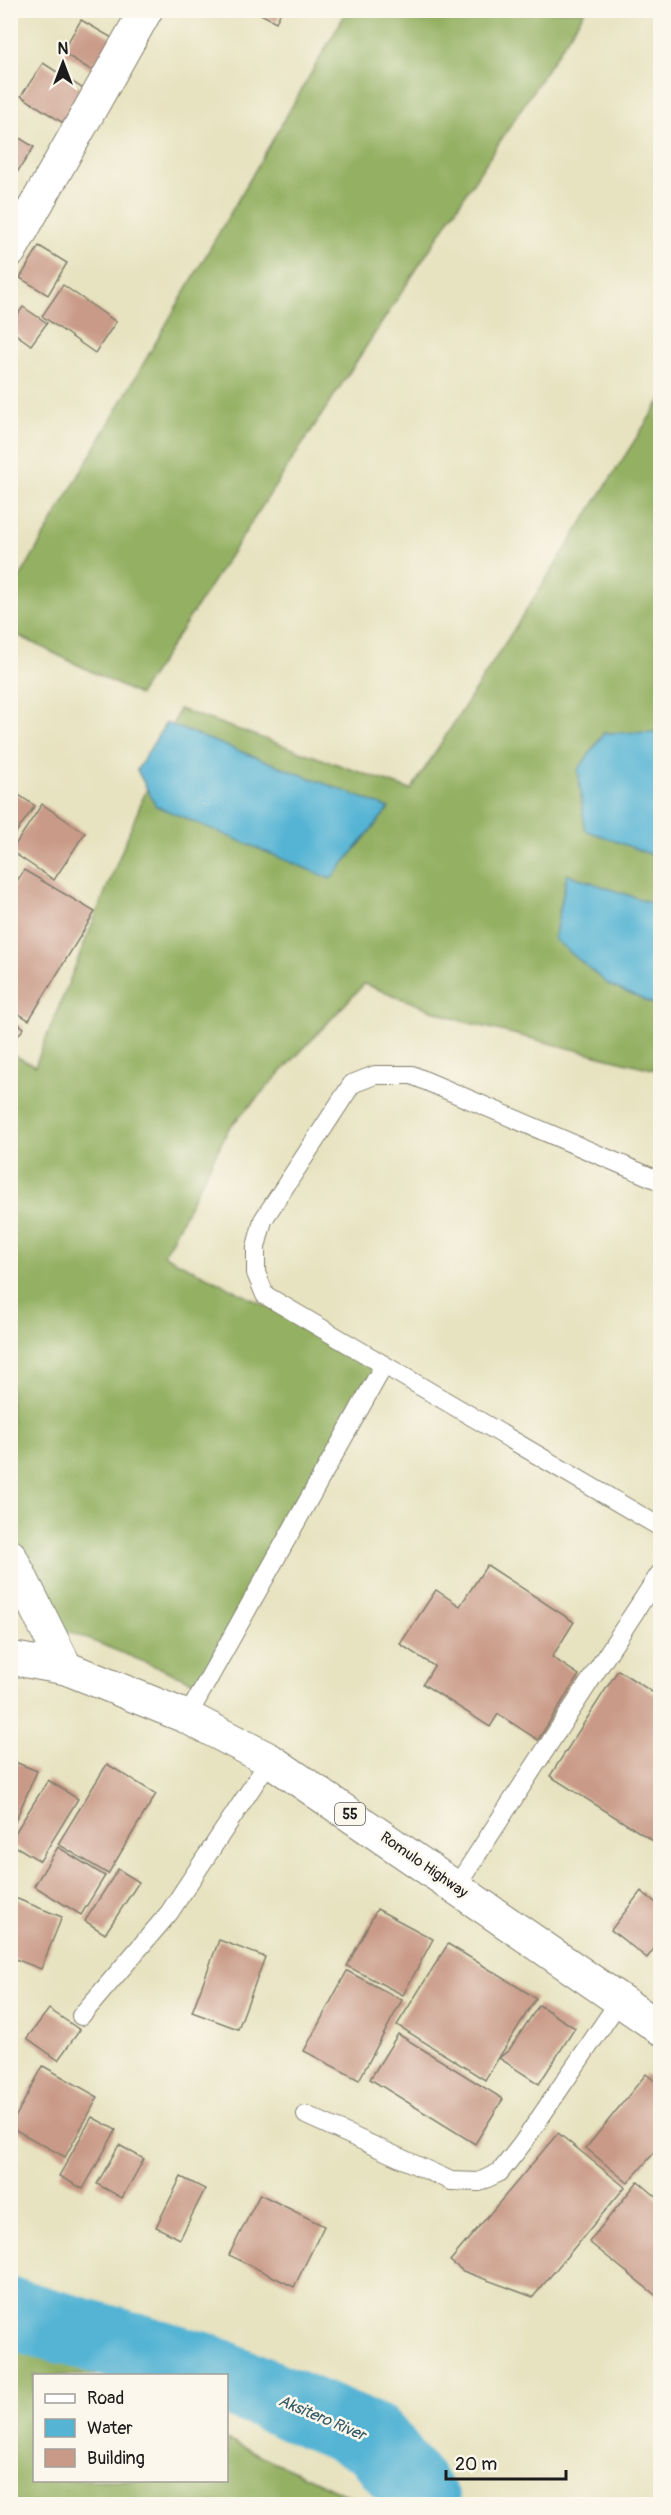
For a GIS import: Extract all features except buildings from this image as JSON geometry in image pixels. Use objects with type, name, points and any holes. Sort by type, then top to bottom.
[{"type":"main road","points":[[10,251],[146,10]]},
{"type":"main road","points":[[10,1556],[66,1668]]},
{"type":"main road","name":"Romulo Highway","points":[[10,1658],[66,1668],[187,1717],[270,1760],[660,2028]]},
{"type":"lane","points":[[660,1181],[412,1075],[375,1075],[352,1084],[263,1220],[256,1247],[256,1273],[265,1295],[660,1527]]},
{"type":"lane","points":[[187,1717],[384,1365]]},
{"type":"lane","points":[[456,1887],[660,1573]]},
{"type":"lane","points":[[81,2016],[169,1913],[270,1760]]},
{"type":"lane","points":[[306,2115],[451,2181],[479,2182],[500,2172],[522,2144],[620,2000]]},
{"type":"green space","points":[[347,11],[585,11],[139,695],[11,632],[11,593]]},
{"type":"green space","points":[[660,401],[660,1071],[461,1021],[364,984],[229,1128],[164,1255],[384,1365],[204,1686],[43,1621],[11,1549],[10,1053],[35,1066],[179,709],[411,790]]},
{"type":"green space","points":[[11,2332],[95,2374],[33,2374],[33,2482],[228,2482],[228,2440],[366,2504],[11,2504]]},
{"type":"water","points":[[166,723],[389,808],[331,879],[156,806],[137,770]]},
{"type":"water","points":[[660,732],[660,858],[585,830],[578,770],[604,733]]},
{"type":"water","points":[[567,874],[660,906],[660,1007],[609,985],[554,939]]},
{"type":"waterway","name":"Aksitero River","points":[[10,2313],[217,2374]]},
{"type":"waterway","name":"Aksitero River","points":[[228,2379],[375,2440],[425,2504]]}]
